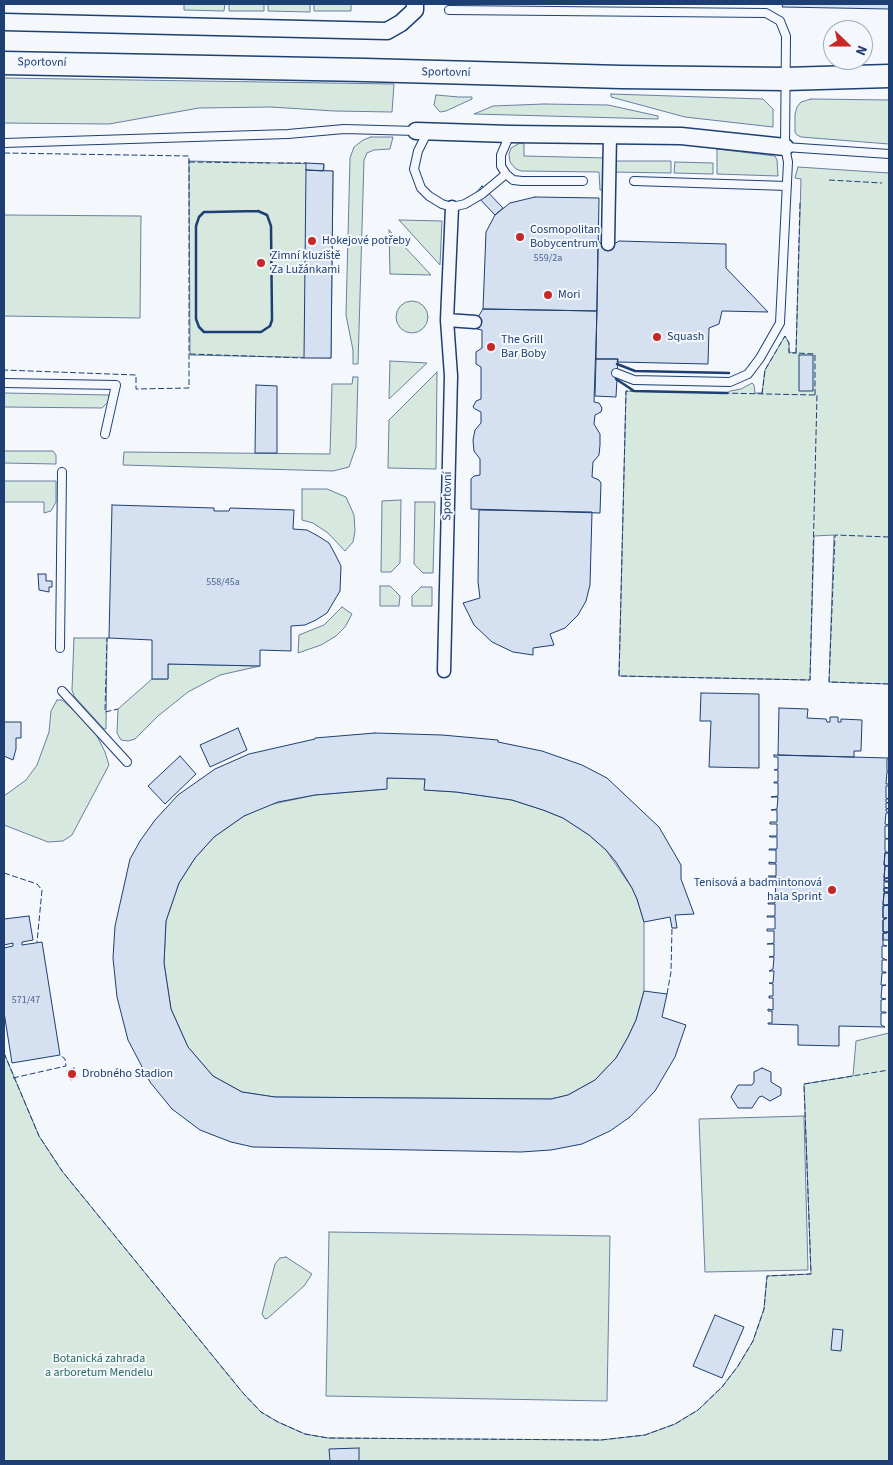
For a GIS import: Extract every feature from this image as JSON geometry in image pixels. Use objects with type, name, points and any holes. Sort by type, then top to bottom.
[{"type":"main road","name":"Sportovní","points":[[4,63],[365,70],[621,78],[785,79],[889,76]]},
{"type":"street","points":[[4,22],[387,31],[401,22],[415,7]]},
{"type":"street","points":[[422,131],[681,136],[785,147]]},
{"type":"street","points":[[608,244],[610,135]]},
{"type":"street","name":"Sportovní","points":[[444,671],[451,376],[447,320],[452,207]]},
{"type":"street","points":[[447,320],[475,322]]},
{"type":"lane","points":[[449,10],[766,13],[780,21],[786,36],[785,147],[788,162],[780,323],[760,358],[748,374],[730,382],[634,380],[616,373]]},
{"type":"lane","points":[[4,143],[288,134],[344,129],[422,131],[414,169],[421,188],[429,196],[442,204],[452,207],[465,204],[506,174]]},
{"type":"lane","points":[[510,134],[501,154],[501,166],[513,180],[583,181]]},
{"type":"lane","points":[[785,147],[889,154]]},
{"type":"lane","points":[[634,181],[787,186]]},
{"type":"lane","points":[[4,383],[116,385],[105,434]]},
{"type":"lane","points":[[60,648],[62,472]]},
{"type":"lane","points":[[62,691],[127,762]]},
{"type":"green space","points":[[184,4],[225,4],[224,11],[184,10]]},
{"type":"green space","points":[[229,4],[264,4],[264,11],[229,11]]},
{"type":"green space","points":[[268,4],[310,4],[310,12],[268,11]]},
{"type":"green space","points":[[314,4],[351,4],[351,11],[314,11]]},
{"type":"green space","points":[[4,78],[394,84],[392,112],[271,107],[199,108],[109,124],[4,123]]},
{"type":"green space","points":[[611,94],[763,99],[773,109],[773,127],[685,117],[611,97]]},
{"type":"green space","points":[[436,95],[472,97],[472,99],[440,112],[434,105]]},
{"type":"green space","points":[[811,99],[889,100],[889,144],[801,137],[797,135],[795,132],[795,114],[797,107],[801,102]]},
{"type":"green space","points":[[544,104],[608,105],[658,116],[658,119],[474,114],[493,106]]},
{"type":"green space","points":[[371,137],[393,137],[390,149],[374,150],[367,153],[364,160],[358,364],[353,364],[353,350],[346,315],[350,158],[354,147]]},
{"type":"green space","points":[[520,143],[524,144],[524,156],[607,158],[607,190],[600,190],[599,172],[521,171],[516,169],[510,162],[509,154],[511,148]]},
{"type":"green space","points":[[717,149],[775,156],[778,176],[717,174]]},
{"type":"green space","name":"Zimní kluziště Za Lužánkami","points":[[189,161],[324,164],[324,171],[333,171],[331,358],[190,355]]},
{"type":"green space","points":[[612,161],[671,161],[671,173],[612,172]]},
{"type":"green space","points":[[675,162],[713,163],[713,174],[674,173]]},
{"type":"green space","points":[[798,167],[889,173],[889,684],[829,682],[834,535],[814,536],[810,680],[619,676],[626,391],[727,393],[752,383],[755,393],[762,393],[765,370],[785,336],[789,343],[789,352],[796,353],[801,179],[795,178]]},
{"type":"green space","points":[[4,215],[141,216],[140,318],[4,316]]},
{"type":"green space","points":[[399,220],[442,221],[440,265]]},
{"type":"green space","points":[[389,230],[431,275],[390,274]]},
{"type":"green space","points":[[412,301],[418,302],[423,306],[427,311],[427,323],[423,328],[418,332],[412,333],[406,332],[401,328],[397,323],[396,317],[397,311],[401,306],[406,302]]},
{"type":"green space","points":[[390,361],[427,363],[389,399]]},
{"type":"green space","points":[[437,372],[436,469],[388,468],[389,420]]},
{"type":"green space","points":[[353,377],[358,377],[356,447],[349,467],[333,471],[123,465],[124,452],[330,454],[332,384],[352,384]]},
{"type":"green space","points":[[4,393],[109,395],[109,401],[102,408],[4,407]]},
{"type":"green space","points":[[4,451],[53,451],[56,455],[56,464],[4,463]]},
{"type":"green space","points":[[4,481],[56,481],[56,502],[51,511],[44,513],[44,502],[4,502]]},
{"type":"green space","points":[[302,489],[327,489],[346,497],[354,515],[355,531],[353,542],[345,551],[328,533],[313,523],[302,520]]},
{"type":"green space","points":[[401,500],[400,563],[391,572],[381,572],[382,501]]},
{"type":"green space","points":[[415,502],[435,502],[433,573],[423,573],[414,564]]},
{"type":"green space","points":[[380,586],[390,586],[400,596],[399,606],[380,606]]},
{"type":"green space","points":[[421,587],[432,587],[432,606],[412,606],[412,596]]},
{"type":"green space","points":[[342,607],[352,614],[345,627],[336,636],[321,645],[298,653],[299,635],[324,625]]},
{"type":"green space","points":[[74,638],[107,638],[106,729],[74,696],[72,690]]},
{"type":"green space","points":[[168,664],[260,666],[220,675],[188,692],[158,716],[135,739],[121,740],[117,733],[118,709],[152,679],[168,679]]},
{"type":"green space","points":[[57,700],[62,700],[96,734],[109,765],[72,835],[63,841],[48,842],[4,825],[4,796],[26,780],[37,765],[49,732],[51,711]]},
{"type":"green space","points":[[387,778],[425,779],[425,790],[456,792],[512,800],[543,810],[563,818],[589,835],[606,850],[632,888],[644,922],[644,991],[636,1020],[628,1037],[616,1058],[595,1080],[568,1095],[551,1099],[275,1097],[242,1092],[213,1076],[188,1047],[171,1009],[164,963],[166,921],[179,883],[195,858],[214,837],[244,816],[268,805],[315,795],[386,789]]},
{"type":"green space","name":"Botanická zahrada a arboretum Mendelu","points":[[889,1033],[889,1461],[4,1461],[4,1053],[39,1136],[62,1171],[243,1393],[261,1412],[305,1434],[328,1438],[601,1440],[645,1435],[675,1424],[698,1410],[722,1387],[738,1366],[753,1341],[764,1309],[767,1276],[811,1274],[804,1084],[853,1076],[856,1041]]},
{"type":"green space","points":[[804,1116],[808,1270],[705,1272],[699,1119]]},
{"type":"green space","points":[[329,1232],[610,1236],[607,1401],[326,1396]]},
{"type":"green space","points":[[286,1257],[312,1274],[304,1286],[265,1319],[262,1314],[275,1264],[280,1258]]},
{"type":"building","points":[[783,4],[889,4],[889,9],[782,7]]},
{"type":"building","points":[[306,163],[324,164],[323,171],[306,170]]},
{"type":"building","points":[[306,170],[333,171],[331,358],[304,358]]},
{"type":"building","points":[[482,186],[503,208],[495,215],[475,194]]},
{"type":"building","points":[[535,197],[599,198],[597,311],[483,309],[486,232],[495,215],[510,203]]},
{"type":"building","points":[[598,240],[601,244],[614,244],[619,241],[726,244],[726,268],[768,312],[722,311],[719,324],[709,328],[708,364],[617,362],[618,359],[596,359]]},
{"type":"building","points":[[483,309],[597,311],[594,402],[599,403],[602,408],[601,412],[595,415],[594,424],[600,434],[600,445],[599,455],[593,462],[592,477],[601,483],[600,513],[471,509],[471,479],[474,476],[480,475],[480,459],[474,451],[473,440],[475,430],[481,423],[481,412],[473,407],[476,401],[481,399],[481,367],[476,364],[476,352],[482,348],[482,330],[477,329],[475,322]]},
{"type":"building","points":[[799,355],[813,355],[813,391],[799,391]]},
{"type":"building","points":[[596,359],[618,359],[616,397],[595,396]]},
{"type":"building","points":[[256,385],[277,386],[277,453],[255,453]]},
{"type":"building","points":[[112,505],[214,508],[214,511],[229,511],[230,508],[294,510],[293,529],[307,530],[329,543],[341,566],[340,591],[327,613],[305,625],[291,626],[291,651],[260,650],[260,666],[168,664],[168,679],[152,679],[152,640],[109,638]]},
{"type":"building","points":[[479,510],[592,512],[590,585],[586,601],[578,615],[565,628],[550,634],[554,645],[533,648],[533,655],[513,652],[492,642],[474,625],[463,603],[480,598],[478,582]]},
{"type":"building","points":[[38,574],[46,574],[46,581],[52,581],[52,587],[49,587],[49,592],[39,590]]},
{"type":"building","points":[[701,693],[759,694],[759,768],[709,767],[711,721],[700,721]]},
{"type":"building","points":[[779,708],[808,709],[807,718],[826,719],[827,722],[830,722],[830,717],[838,717],[838,722],[841,722],[841,719],[862,720],[861,751],[854,751],[854,757],[778,755]]},
{"type":"building","points":[[4,722],[21,722],[21,738],[16,738],[13,760],[4,756]]},
{"type":"building","points":[[238,728],[247,750],[210,767],[200,745]]},
{"type":"building","points":[[375,733],[442,735],[498,740],[498,742],[542,751],[582,765],[607,778],[659,827],[681,865],[681,879],[694,914],[675,915],[677,928],[672,928],[670,917],[644,922],[632,888],[606,850],[589,835],[563,818],[512,800],[456,792],[424,790],[425,779],[387,778],[387,789],[315,795],[278,802],[244,816],[214,837],[195,858],[179,883],[166,921],[164,963],[171,1009],[188,1047],[213,1076],[242,1092],[275,1097],[551,1099],[568,1095],[595,1080],[616,1058],[636,1020],[644,991],[667,994],[662,1017],[686,1025],[675,1057],[655,1091],[630,1117],[610,1131],[582,1144],[551,1150],[521,1152],[253,1147],[231,1142],[200,1130],[172,1109],[150,1082],[128,1040],[117,997],[113,958],[115,926],[130,859],[140,841],[155,820],[178,795],[215,769],[249,754],[315,738]]},
{"type":"building","name":"Tenisová a badmintonová hala Sprint","points":[[774,755],[889,758],[887,759],[887,771],[889,772],[887,772],[886,784],[889,784],[889,786],[886,786],[886,798],[889,799],[886,799],[886,802],[889,803],[886,803],[886,808],[889,809],[886,809],[886,811],[889,813],[886,813],[885,824],[889,826],[885,826],[885,838],[889,839],[885,839],[885,851],[889,853],[885,853],[884,865],[889,866],[885,866],[884,878],[889,878],[884,879],[884,881],[889,882],[884,882],[884,887],[889,888],[884,888],[884,892],[888,893],[884,893],[883,905],[888,905],[883,906],[883,918],[887,918],[883,920],[883,932],[888,932],[883,933],[883,945],[887,946],[882,946],[882,958],[887,960],[882,960],[882,972],[886,973],[882,973],[881,985],[886,985],[882,986],[881,998],[886,999],[881,1000],[881,1012],[886,1013],[881,1013],[881,1025],[885,1027],[839,1026],[839,1046],[798,1045],[798,1025],[768,1024],[772,1023],[772,1011],[768,1011],[768,1009],[773,1010],[773,998],[769,998],[769,996],[773,996],[773,984],[769,983],[773,983],[774,971],[769,971],[773,969],[774,957],[769,957],[774,956],[774,944],[767,944],[774,943],[774,931],[767,931],[767,929],[775,929],[775,917],[767,916],[775,916],[775,904],[768,903],[775,903],[776,877],[768,877],[776,876],[776,864],[769,864],[769,862],[776,863],[776,850],[769,849],[777,849],[777,837],[769,836],[777,836],[777,824],[770,824],[770,822],[777,822],[777,810],[771,810],[777,809],[778,797],[771,797],[778,796],[778,783],[774,782],[778,782],[778,770],[774,770],[778,769],[778,757],[774,757]]},
{"type":"building","points":[[180,756],[196,774],[165,804],[148,786]]},
{"type":"building","points":[[885,853],[889,853],[889,866],[884,865]]},
{"type":"building","points":[[885,866],[889,866],[889,878],[884,878]]},
{"type":"building","points":[[884,888],[889,888],[889,940],[883,940],[883,933],[888,932],[883,932],[883,920],[887,918],[883,918],[883,906],[888,905],[883,905],[884,893],[888,893],[884,892]]},
{"type":"building","points":[[29,916],[33,940],[22,942],[22,945],[42,942],[60,1055],[12,1063],[4,1012],[4,948],[13,946],[13,943],[4,945],[4,919]]},
{"type":"building","name":"Drobného Stadion","points":[[74,1068],[77,1077],[71,1080],[67,1071]]},
{"type":"building","points":[[762,1068],[771,1072],[771,1082],[781,1088],[781,1095],[770,1101],[762,1096],[759,1097],[752,1108],[738,1108],[731,1097],[738,1085],[752,1085],[754,1082],[754,1072]]},
{"type":"building","points":[[715,1315],[744,1327],[722,1378],[693,1366]]},
{"type":"building","points":[[833,1329],[843,1330],[841,1351],[831,1350]]},
{"type":"building","points":[[359,1448],[359,1461],[330,1461],[329,1449]]},
{"type":"fence","points":[[4,153],[189,156],[189,388],[136,389],[136,375],[4,370]]},
{"type":"fence","points":[[189,162],[270,163]]},
{"type":"fence","points":[[278,163],[306,163]]},
{"type":"fence","points":[[829,180],[882,183]]},
{"type":"fence","points":[[800,203],[796,353],[815,354],[815,395],[817,395],[810,680],[619,676],[626,391],[815,395]]},
{"type":"fence","points":[[762,394],[765,370],[785,336],[789,343],[789,353],[796,353]]},
{"type":"fence","points":[[190,354],[304,358]]},
{"type":"fence","points":[[889,537],[835,535],[829,682],[889,684]]},
{"type":"fence","points":[[109,638],[107,638],[105,712],[118,709]]},
{"type":"fence","points":[[4,873],[37,884],[42,890],[37,942]]},
{"type":"fence","points":[[667,994],[671,972],[672,928]]},
{"type":"fence","points":[[4,1053],[39,1136],[62,1171],[243,1393],[261,1412],[278,1422],[305,1434],[328,1438],[601,1440],[645,1435],[675,1424],[698,1410],[722,1387],[738,1366],[753,1341],[764,1309],[767,1276],[811,1274],[804,1084],[889,1070]]},
{"type":"fence","points":[[13,1078],[66,1066],[65,1059],[60,1055]]},
{"type":"wall","points":[[258,211],[267,215],[271,226],[272,320],[270,326],[261,332],[204,332],[199,327],[196,319],[196,226],[199,217],[204,212],[258,211]]},
{"type":"wall","points":[[617,364],[635,371],[729,373]]},
{"type":"wall","points":[[616,379],[634,391],[727,393]]},
{"type":"place","name":"Cosmopolitan Bobycentrum","points":[[520,237]]},
{"type":"place","name":"Hokejové potřeby","points":[[312,241]]},
{"type":"place","name":"Zimní kluziště Za Lužánkami","points":[[261,263]]},
{"type":"place","name":"Mori","points":[[548,295]]},
{"type":"place","name":"Squash","points":[[657,337]]},
{"type":"place","name":"The Grill Bar Boby","points":[[491,347]]},
{"type":"place","name":"Tenisová a badmintonová hala Sprint","points":[[832,890]]},
{"type":"place","name":"Drobného Stadion","points":[[72,1074]]}]
